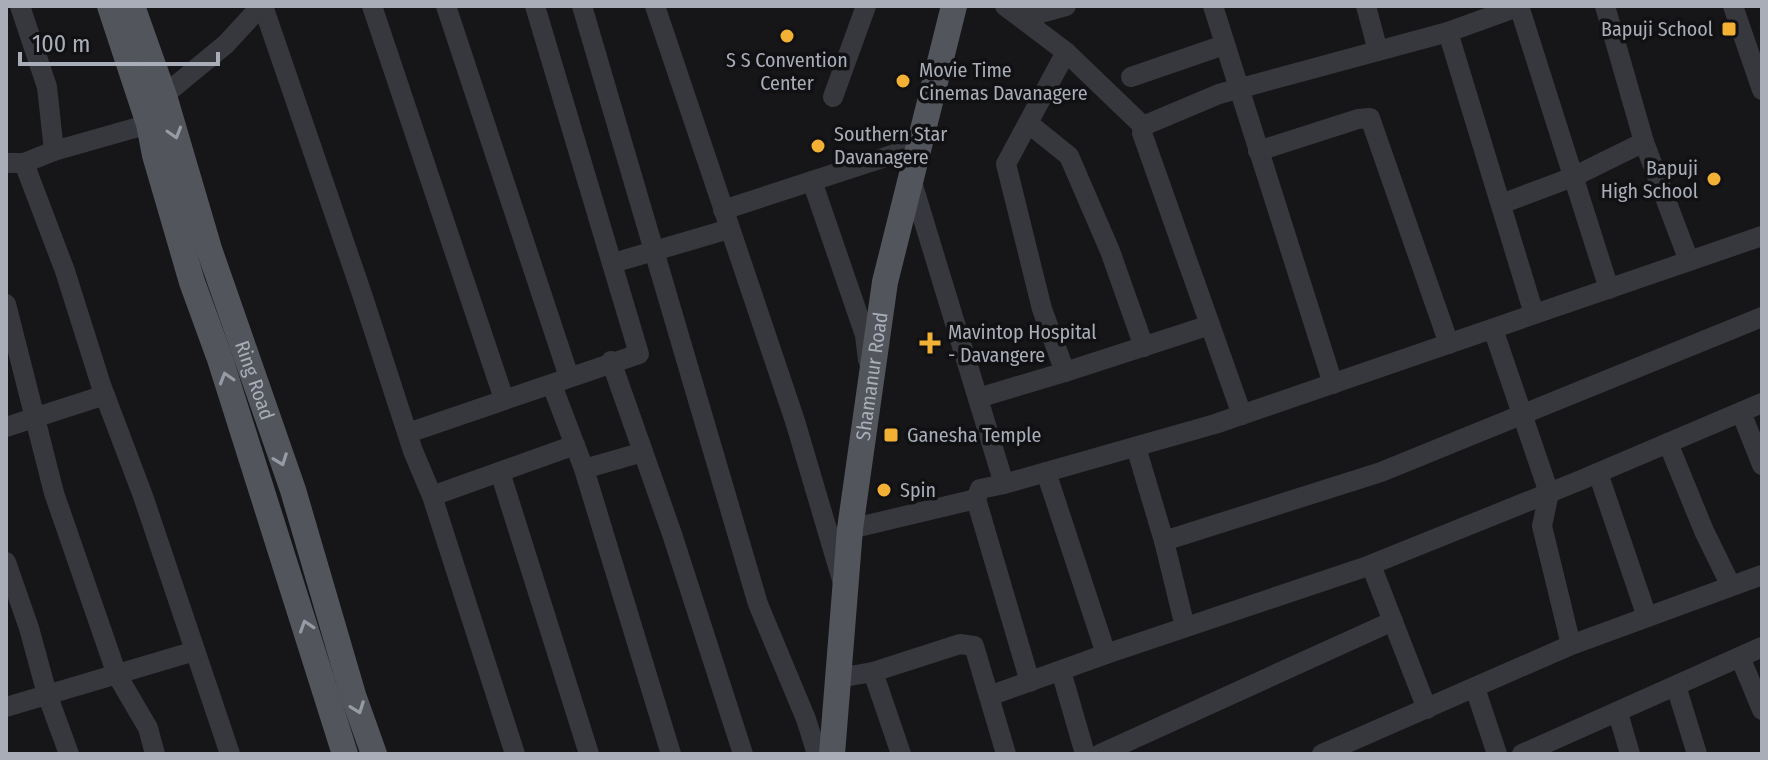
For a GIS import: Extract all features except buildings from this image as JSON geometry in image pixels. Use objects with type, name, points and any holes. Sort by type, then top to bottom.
[{"type":"main road","name":"Ring Road","points":[[110,6],[149,124],[192,282],[220,359],[345,754]]},
{"type":"main road","name":"Ring Road","points":[[132,6],[164,96],[209,249],[293,490],[353,695],[374,754]]},
{"type":"main road","name":"Shamanur Road","points":[[832,754],[850,529],[885,282],[954,6]]},
{"type":"street","points":[[20,6],[47,87],[54,151]]},
{"type":"street","points":[[230,754],[65,271],[15,163],[149,124],[157,101],[226,44],[262,6],[432,496],[515,754]]},
{"type":"street","points":[[372,6],[504,399]]},
{"type":"street","points":[[446,6],[561,381],[575,445],[671,754]]},
{"type":"street","points":[[408,433],[611,361],[639,354],[535,6]]},
{"type":"street","points":[[582,6],[758,604],[806,719],[817,754]]},
{"type":"street","points":[[655,6],[795,421],[846,593]]},
{"type":"street","points":[[833,97],[866,6]]},
{"type":"street","points":[[1013,12],[1066,6]]},
{"type":"street","points":[[1213,6],[1333,384]]},
{"type":"street","points":[[1366,6],[1378,51]]},
{"type":"street","points":[[1143,126],[1238,89],[1448,32],[1519,6],[1609,289]]},
{"type":"street","points":[[1605,6],[1644,142],[1689,261]]},
{"type":"street","points":[[1738,8],[1762,45]]},
{"type":"street","points":[[1738,8],[1762,90]]},
{"type":"street","points":[[1013,12],[1066,52],[1143,126]]},
{"type":"street","points":[[1448,32],[1534,314]]},
{"type":"street","points":[[1131,77],[1224,45]]},
{"type":"street","points":[[1065,372],[1042,309],[1006,164],[1066,52]]},
{"type":"street","points":[[1258,151],[1358,119],[1370,118],[1449,344]]},
{"type":"street","points":[[1028,123],[1069,156],[1110,251],[1144,347]]},
{"type":"street","points":[[1143,126],[1142,133],[1242,415]]},
{"type":"street","points":[[613,263],[653,250],[812,181],[895,154],[922,137]]},
{"type":"street","points":[[1501,204],[1573,177],[1644,142]]},
{"type":"street","points":[[911,179],[1004,484]]},
{"type":"street","points":[[812,181],[865,335],[872,388]]},
{"type":"street","points":[[1030,682],[976,499],[980,489],[1242,415],[1762,236]]},
{"type":"street","points":[[6,304],[54,493],[117,675],[148,728],[155,754]]},
{"type":"street","points":[[1164,541],[1381,472],[1762,317]]},
{"type":"street","points":[[978,398],[1210,325]]},
{"type":"street","points":[[1493,329],[1549,493],[1542,526],[1571,645]]},
{"type":"street","points":[[611,361],[743,754]]},
{"type":"street","points":[[6,427],[105,395]]},
{"type":"street","points":[[989,696],[1371,565],[1762,403]]},
{"type":"street","points":[[1741,412],[1762,465]]},
{"type":"street","points":[[1668,443],[1704,531],[1731,586]]},
{"type":"street","points":[[432,496],[575,445]]},
{"type":"street","points":[[1136,447],[1185,627]]},
{"type":"street","points":[[584,469],[643,452]]},
{"type":"street","points":[[500,472],[589,754]]},
{"type":"street","points":[[1046,472],[1106,654]]},
{"type":"street","points":[[1598,473],[1647,617]]},
{"type":"street","points":[[850,529],[976,499]]},
{"type":"street","points":[[6,562],[69,754]]},
{"type":"street","points":[[1371,565],[1427,709]]},
{"type":"street","points":[[1322,754],[1571,645],[1762,575]]},
{"type":"street","points":[[1100,754],[1393,621]]},
{"type":"street","points":[[838,678],[873,672],[960,644],[974,646],[1006,754]]},
{"type":"street","points":[[1522,754],[1557,747],[1618,713],[1762,647]]},
{"type":"street","points":[[6,707],[195,651]]},
{"type":"street","points":[[1740,657],[1762,710]]},
{"type":"street","points":[[1061,671],[1085,754]]},
{"type":"street","points":[[873,672],[901,754]]},
{"type":"street","points":[[1676,686],[1697,754]]},
{"type":"street","points":[[1475,688],[1497,754]]},
{"type":"street","points":[[1618,713],[1630,754]]},
{"type":"place","name":"Bapuji School","points":[[1729,29]]},
{"type":"place","name":"S S Convention Center","points":[[787,36]]},
{"type":"place","name":"Movie Time Cinemas Davanagere","points":[[903,81]]},
{"type":"place","name":"Southern Star Davanagere","points":[[818,146]]},
{"type":"place","name":"Bapuji High School","points":[[1714,179]]},
{"type":"place","name":"Mavintop Hospital - Davangere","points":[[930,343]]},
{"type":"place","name":"Ganesha Temple","points":[[891,435]]},
{"type":"place","name":"Spin","points":[[884,490]]}]
